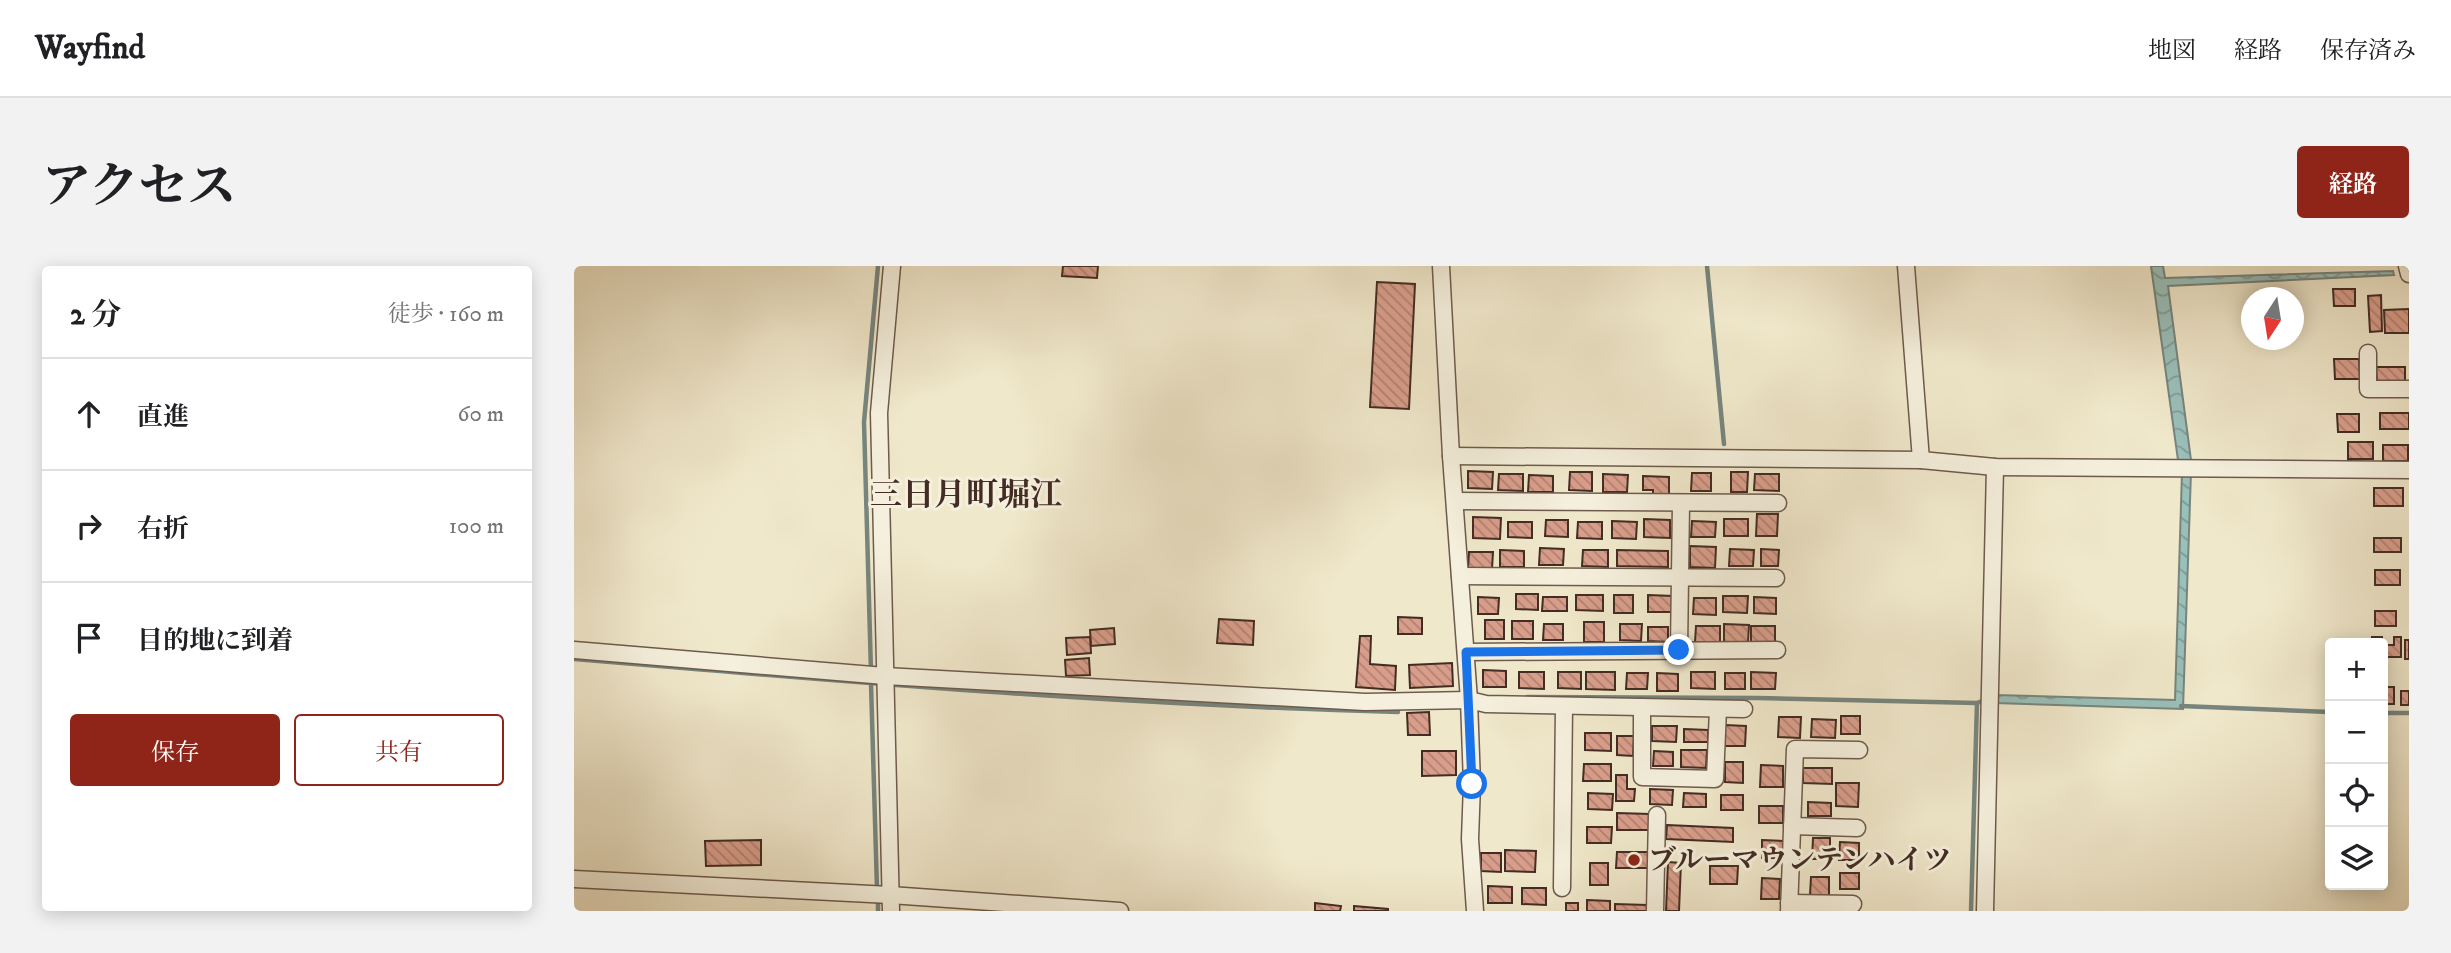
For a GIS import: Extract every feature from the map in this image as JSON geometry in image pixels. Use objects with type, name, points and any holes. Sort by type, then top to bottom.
[{"type":"street","points":[[890,903],[879,413],[892,266]]},
{"type":"street","points":[[1441,266],[1451,456],[1469,701],[1472,784],[1470,839],[1475,911]]},
{"type":"street","points":[[1906,266],[1921,460]]},
{"type":"street","points":[[2407,266],[2409,274]]},
{"type":"street","points":[[2368,353],[2368,389],[2409,389]]},
{"type":"street","points":[[1451,456],[1921,460],[1995,467],[2409,470]]},
{"type":"street","points":[[1985,911],[1995,467]]},
{"type":"street","points":[[1455,501],[1778,503]]},
{"type":"street","points":[[1679,650],[1681,503]]},
{"type":"street","points":[[1460,576],[1776,578]]},
{"type":"street","points":[[574,650],[885,676],[1365,702],[1469,701],[1486,704],[1744,709]]},
{"type":"street","points":[[1466,652],[1777,650]]},
{"type":"street","points":[[1562,888],[1564,706]]},
{"type":"street","points":[[1643,707],[1642,777],[1703,779],[1715,779],[1718,709]]},
{"type":"street","points":[[1853,904],[1789,907],[1795,749],[1858,750]]},
{"type":"street","points":[[1655,911],[1657,816]]},
{"type":"street","points":[[1792,826],[1857,828]]},
{"type":"street","points":[[574,879],[870,894],[890,903],[1120,911]]},
{"type":"water","points":[[2151,266],[2163,266],[2165,278],[2393,271],[2394,275],[2168,286],[2191,460],[2178,460]]},
{"type":"water","points":[[2182,472],[2191,472],[2183,709],[1995,703],[1995,695],[2175,700]]},
{"type":"building","points":[[1063,266],[1098,266],[1097,278],[1062,276]]},
{"type":"building","points":[[1377,282],[1415,284],[1409,409],[1370,407]]},
{"type":"building","points":[[2333,289],[2355,289],[2355,306],[2334,306]]},
{"type":"building","points":[[2381,295],[2382,331],[2370,332],[2368,296]]},
{"type":"building","points":[[2409,309],[2409,333],[2385,333],[2384,310]]},
{"type":"building","points":[[2334,359],[2359,359],[2360,379],[2335,379]]},
{"type":"building","points":[[2376,367],[2405,367],[2405,381],[2377,382]]},
{"type":"building","points":[[2380,413],[2409,413],[2409,429],[2380,429]]},
{"type":"building","points":[[2337,414],[2359,414],[2359,432],[2338,432]]},
{"type":"building","points":[[2348,442],[2373,442],[2373,459],[2348,459]]},
{"type":"building","points":[[2383,445],[2408,445],[2408,461],[2383,461]]},
{"type":"building","points":[[1468,471],[1493,472],[1492,489],[1468,488]]},
{"type":"building","points":[[1570,472],[1592,472],[1592,491],[1569,490]]},
{"type":"building","points":[[1731,472],[1748,472],[1747,492],[1731,492]]},
{"type":"building","points":[[1692,473],[1711,473],[1711,491],[1691,491]]},
{"type":"building","points":[[1499,474],[1523,474],[1523,491],[1498,490]]},
{"type":"building","points":[[1603,474],[1628,475],[1627,492],[1603,492]]},
{"type":"building","points":[[1755,474],[1779,474],[1779,491],[1754,490]]},
{"type":"building","points":[[1529,475],[1553,476],[1553,492],[1528,492]]},
{"type":"building","points":[[1643,476],[1669,477],[1669,495],[1653,495],[1653,490],[1643,490]]},
{"type":"building","points":[[2374,488],[2403,488],[2403,506],[2374,506]]},
{"type":"building","points":[[1757,514],[1778,514],[1777,536],[1756,536]]},
{"type":"building","points":[[1473,517],[1501,518],[1500,539],[1473,538]]},
{"type":"building","points":[[1644,519],[1670,520],[1670,538],[1644,537]]},
{"type":"building","points":[[1724,519],[1748,519],[1748,536],[1724,536]]},
{"type":"building","points":[[1546,520],[1568,520],[1568,537],[1545,536]]},
{"type":"building","points":[[1612,521],[1637,522],[1636,539],[1612,538]]},
{"type":"building","points":[[1692,521],[1716,522],[1715,537],[1691,537]]},
{"type":"building","points":[[1508,522],[1532,522],[1532,538],[1508,537]]},
{"type":"building","points":[[1578,522],[1602,522],[1602,539],[1577,538]]},
{"type":"building","points":[[2374,538],[2401,538],[2401,552],[2374,552]]},
{"type":"building","points":[[1690,546],[1716,547],[1715,568],[1690,567]]},
{"type":"building","points":[[1540,548],[1564,549],[1563,565],[1539,565]]},
{"type":"building","points":[[1730,549],[1754,550],[1753,566],[1729,566]]},
{"type":"building","points":[[1761,549],[1779,550],[1778,566],[1761,566]]},
{"type":"building","points":[[1500,550],[1524,551],[1524,567],[1500,567]]},
{"type":"building","points":[[1583,550],[1608,550],[1608,567],[1582,566]]},
{"type":"building","points":[[1617,550],[1668,551],[1668,567],[1617,566]]},
{"type":"building","points":[[1469,552],[1493,552],[1492,569],[1468,568]]},
{"type":"building","points":[[2375,570],[2400,570],[2400,585],[2375,585]]},
{"type":"building","points":[[1516,594],[1538,594],[1538,610],[1516,609]]},
{"type":"building","points":[[1576,595],[1603,595],[1603,611],[1576,610]]},
{"type":"building","points":[[1614,595],[1633,595],[1633,613],[1614,613]]},
{"type":"building","points":[[1648,595],[1673,596],[1673,612],[1648,612]]},
{"type":"building","points":[[1723,596],[1748,596],[1747,613],[1723,612]]},
{"type":"building","points":[[1478,597],[1499,598],[1498,614],[1478,614]]},
{"type":"building","points":[[1543,597],[1567,597],[1567,611],[1542,611]]},
{"type":"building","points":[[1754,597],[1776,598],[1776,614],[1754,613]]},
{"type":"building","points":[[1694,598],[1716,598],[1716,615],[1693,614]]},
{"type":"building","points":[[2375,611],[2396,611],[2396,626],[2375,626]]},
{"type":"building","points":[[1398,617],[1422,618],[1422,634],[1398,634]]},
{"type":"building","points":[[1219,619],[1254,621],[1253,645],[1217,643]]},
{"type":"building","points":[[1485,620],[1504,620],[1504,639],[1485,639]]},
{"type":"building","points":[[1512,621],[1533,621],[1533,639],[1512,639]]},
{"type":"building","points":[[1584,622],[1604,622],[1604,642],[1584,642]]},
{"type":"building","points":[[1544,624],[1563,624],[1563,640],[1543,640]]},
{"type":"building","points":[[1620,624],[1642,624],[1641,641],[1620,640]]},
{"type":"building","points":[[1724,624],[1749,625],[1748,642],[1724,642]]},
{"type":"building","points":[[1696,626],[1720,626],[1720,643],[1695,642]]},
{"type":"building","points":[[1751,626],[1775,626],[1775,643],[1751,642]]},
{"type":"building","points":[[1648,627],[1668,627],[1668,642],[1648,641]]},
{"type":"building","points":[[1114,628],[1115,644],[1091,646],[1090,630]]},
{"type":"building","points":[[1360,636],[1371,636],[1370,664],[1396,666],[1395,690],[1356,687]]},
{"type":"building","points":[[1090,637],[1091,653],[1067,655],[1066,638]]},
{"type":"building","points":[[2394,637],[2401,637],[2401,657],[2388,657],[2388,645],[2394,645]]},
{"type":"building","points":[[2405,640],[2409,640],[2409,659],[2405,659]]},
{"type":"building","points":[[1089,658],[1090,675],[1066,676],[1065,660]]},
{"type":"building","points":[[1452,663],[1453,686],[1410,688],[1409,665]]},
{"type":"building","points":[[1483,670],[1506,671],[1506,687],[1483,687]]},
{"type":"building","points":[[1519,672],[1544,672],[1544,689],[1519,688]]},
{"type":"building","points":[[1558,672],[1581,672],[1581,689],[1558,688]]},
{"type":"building","points":[[1586,672],[1615,672],[1615,690],[1586,689]]},
{"type":"building","points":[[1691,672],[1715,672],[1715,689],[1691,688]]},
{"type":"building","points":[[1751,672],[1776,673],[1775,689],[1751,689]]},
{"type":"building","points":[[1627,673],[1648,673],[1647,689],[1626,689]]},
{"type":"building","points":[[1657,673],[1678,674],[1678,691],[1657,691]]},
{"type":"building","points":[[1725,673],[1745,673],[1745,689],[1725,689]]},
{"type":"building","points":[[2388,687],[2394,687],[2394,704],[2388,704]]},
{"type":"building","points":[[2401,691],[2409,691],[2409,705],[2401,705]]},
{"type":"building","points":[[1429,712],[1430,735],[1408,735],[1407,713]]},
{"type":"building","points":[[1841,716],[1860,716],[1860,734],[1841,734]]},
{"type":"building","points":[[1779,717],[1801,717],[1800,738],[1778,737]]},
{"type":"building","points":[[1812,719],[1836,720],[1835,738],[1811,737]]},
{"type":"building","points":[[1725,725],[1746,726],[1745,746],[1724,746]]},
{"type":"building","points":[[1652,726],[1677,726],[1676,742],[1652,741]]},
{"type":"building","points":[[1684,729],[1708,730],[1708,742],[1684,742]]},
{"type":"building","points":[[1585,733],[1611,733],[1611,751],[1585,750]]},
{"type":"building","points":[[1617,736],[1634,736],[1633,756],[1617,755]]},
{"type":"building","points":[[1681,750],[1707,750],[1706,768],[1681,767]]},
{"type":"building","points":[[1422,751],[1456,751],[1456,775],[1422,776]]},
{"type":"building","points":[[1654,751],[1673,752],[1673,766],[1653,766]]},
{"type":"building","points":[[1725,762],[1743,762],[1743,783],[1725,782]]},
{"type":"building","points":[[1584,764],[1611,764],[1611,781],[1583,781]]},
{"type":"building","points":[[1761,765],[1783,766],[1783,787],[1760,787]]},
{"type":"building","points":[[1803,768],[1832,768],[1832,784],[1803,783]]},
{"type":"building","points":[[1616,775],[1627,775],[1627,789],[1635,789],[1634,801],[1616,801]]},
{"type":"building","points":[[1836,783],[1859,783],[1858,807],[1836,806]]},
{"type":"building","points":[[1650,789],[1673,790],[1672,805],[1650,804]]},
{"type":"building","points":[[1588,793],[1613,794],[1612,810],[1588,809]]},
{"type":"building","points":[[1684,793],[1706,794],[1706,807],[1683,807]]},
{"type":"building","points":[[1721,795],[1743,795],[1743,810],[1721,810]]},
{"type":"building","points":[[1808,802],[1831,803],[1831,816],[1808,816]]},
{"type":"building","points":[[1759,806],[1783,806],[1783,823],[1759,823]]},
{"type":"building","points":[[1617,813],[1650,814],[1650,830],[1617,830]]},
{"type":"building","points":[[1667,825],[1733,828],[1733,842],[1666,839]]},
{"type":"building","points":[[1587,827],[1612,827],[1611,843],[1587,843]]},
{"type":"building","points":[[1813,838],[1830,838],[1830,859],[1812,859]]},
{"type":"building","points":[[761,840],[761,865],[706,866],[705,841]]},
{"type":"building","points":[[1762,840],[1785,841],[1784,858],[1762,858]]},
{"type":"building","points":[[1840,842],[1859,843],[1859,860],[1839,860]]},
{"type":"building","points":[[1505,850],[1536,851],[1535,872],[1505,871]]},
{"type":"building","name":"ブルーマウンテンハイツ","points":[[1617,852],[1651,852],[1651,868],[1616,868]]},
{"type":"building","points":[[1481,853],[1501,853],[1501,872],[1481,871]]},
{"type":"building","points":[[1668,862],[1681,863],[1679,911],[1666,911]]},
{"type":"building","points":[[1590,863],[1608,863],[1608,885],[1590,885]]},
{"type":"building","points":[[1710,866],[1738,866],[1737,884],[1710,884]]},
{"type":"building","points":[[1840,873],[1859,873],[1859,889],[1840,889]]},
{"type":"building","points":[[1811,877],[1829,877],[1829,896],[1810,895]]},
{"type":"building","points":[[1762,878],[1780,879],[1779,899],[1761,899]]},
{"type":"building","points":[[1488,886],[1512,887],[1512,903],[1488,903]]},
{"type":"building","points":[[1522,888],[1546,888],[1546,905],[1522,904]]},
{"type":"building","points":[[1587,900],[1610,901],[1610,911],[1587,911]]},
{"type":"building","points":[[1315,903],[1341,906],[1340,911],[1315,911]]},
{"type":"building","points":[[1566,903],[1578,903],[1578,911],[1566,911]]},
{"type":"building","points":[[1615,904],[1647,905],[1647,911],[1615,911]]},
{"type":"building","points":[[1354,906],[1388,909],[1388,911],[1354,911]]},
{"type":"waterway","points":[[871,672],[864,422],[878,266]]},
{"type":"waterway","points":[[1707,266],[1724,444]]},
{"type":"waterway","points":[[574,659],[1089,698],[1398,712]]},
{"type":"waterway","points":[[871,684],[877,889]]},
{"type":"waterway","points":[[1527,697],[1977,703]]},
{"type":"waterway","points":[[1971,911],[1977,703],[1987,699]]},
{"type":"waterway","points":[[2181,706],[2325,712]]},
{"type":"waterway","points":[[2388,713],[2409,713]]},
{"type":"waterway","points":[[878,898],[878,911]]},
{"type":"place","name":"ブルーマウンテンハイツ","points":[[1634,860]]},
{"type":"district","name":"三日月町堀江","points":[[966,496]]},
{"type":"route","points":[[1472,784],[1466,652],[1679,650]]}]
